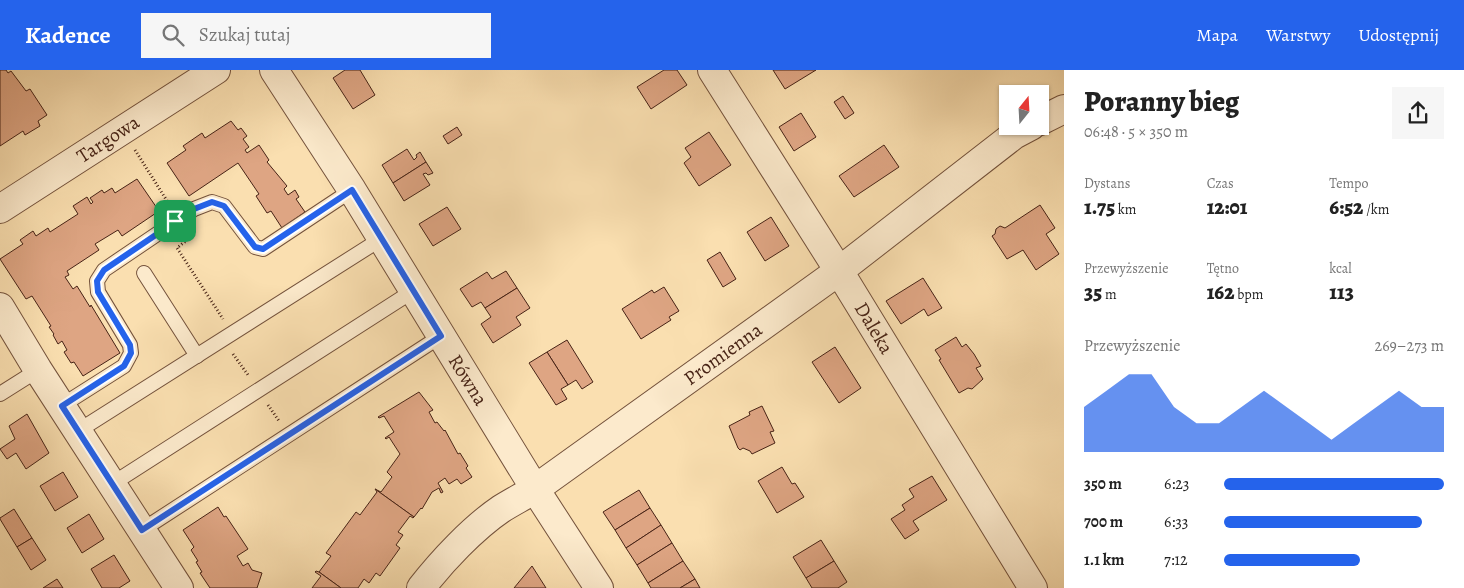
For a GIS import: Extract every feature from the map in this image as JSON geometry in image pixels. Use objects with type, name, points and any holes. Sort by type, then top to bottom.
[{"type":"street","name":"Targowa","points":[[0,208],[216,70]]},
{"type":"street","name":"Równa","points":[[274,70],[352,190],[535,489],[599,588]]},
{"type":"street","name":"Daleka","points":[[712,70],[839,271],[1033,588]]},
{"type":"street","points":[[1049,116],[1064,109]]},
{"type":"street","name":"Promienna","points":[[421,588],[478,527],[500,510],[535,489],[839,271],[1014,135]]},
{"type":"street","points":[[0,307],[38,370],[179,588]]},
{"type":"lane","points":[[62,406],[124,366],[131,353],[130,345],[98,292],[97,281],[104,270],[194,209],[212,202],[224,206],[255,247],[263,249],[352,190]]},
{"type":"lane","points":[[78,431],[382,239]]},
{"type":"lane","points":[[144,273],[197,356]]},
{"type":"lane","points":[[112,484],[413,291]]},
{"type":"lane","points":[[142,530],[441,336]]},
{"type":"lane","points":[[0,394],[38,370]]},
{"type":"path","points":[[122,130],[169,203],[175,221],[187,240],[177,248],[223,318],[232,352],[288,435]]},
{"type":"building","points":[[0,70],[6,70],[8,73],[11,71],[26,91],[30,89],[47,115],[38,121],[40,126],[25,135],[23,131],[0,146]]},
{"type":"building","points":[[345,70],[360,70],[375,95],[353,109],[333,78]]},
{"type":"building","points":[[664,70],[677,70],[687,85],[651,109],[637,87]]},
{"type":"building","points":[[773,70],[816,70],[785,89]]},
{"type":"building","points":[[843,96],[854,113],[845,119],[834,102]]},
{"type":"building","points":[[801,113],[816,137],[794,151],[779,127]]},
{"type":"building","points":[[231,121],[238,130],[241,128],[247,136],[243,139],[249,147],[245,150],[247,153],[259,145],[269,160],[267,162],[287,186],[284,189],[288,195],[295,190],[299,197],[296,199],[305,212],[282,228],[271,211],[267,213],[256,196],[259,194],[238,163],[189,196],[167,163],[186,150],[183,146],[202,133],[205,138]]},
{"type":"building","points":[[457,127],[462,135],[448,144],[443,136]]},
{"type":"building","points":[[709,132],[731,165],[699,186],[684,163],[691,157],[685,148]]},
{"type":"building","points":[[884,145],[899,167],[854,197],[839,176]]},
{"type":"building","points":[[407,149],[414,160],[420,152],[426,162],[393,183],[382,165]]},
{"type":"building","points":[[426,162],[433,173],[423,174],[430,185],[404,201],[393,183]]},
{"type":"building","points":[[137,179],[159,211],[122,236],[118,230],[95,244],[99,250],[67,271],[69,275],[65,277],[73,289],[77,286],[90,307],[91,305],[120,353],[83,376],[74,362],[71,363],[64,352],[67,350],[62,341],[58,344],[49,327],[51,326],[32,296],[26,299],[0,259],[23,244],[20,240],[33,231],[36,236],[48,228],[50,232],[78,214],[73,206],[87,197],[91,204],[93,202],[90,198],[102,190],[104,193],[112,188],[115,193]]},
{"type":"building","points":[[1040,205],[1055,228],[1046,234],[1059,254],[1036,270],[1023,250],[1007,259],[992,236],[1000,226],[1005,228]]},
{"type":"building","points":[[447,207],[461,229],[433,246],[419,224]]},
{"type":"building","points":[[771,217],[789,246],[765,261],[747,232]]},
{"type":"building","points":[[720,252],[736,279],[723,287],[707,260]]},
{"type":"building","points":[[506,271],[517,288],[485,308],[481,302],[472,307],[460,289],[487,272],[492,279]]},
{"type":"building","points":[[923,278],[942,308],[928,316],[924,309],[901,324],[886,301]]},
{"type":"building","points":[[664,287],[679,311],[669,317],[671,320],[641,339],[622,309],[652,290],[654,293]]},
{"type":"building","points":[[517,288],[530,308],[516,317],[521,325],[493,343],[481,324],[491,317],[485,308]]},
{"type":"building","points":[[956,337],[962,347],[966,344],[974,354],[981,366],[976,368],[983,379],[972,389],[968,388],[959,393],[935,350]]},
{"type":"building","points":[[567,340],[593,382],[582,389],[576,380],[568,385],[547,352]]},
{"type":"building","points":[[835,347],[861,388],[839,403],[812,362]]},
{"type":"building","points":[[547,352],[568,385],[561,389],[567,399],[556,405],[529,363]]},
{"type":"building","points":[[419,392],[433,410],[429,412],[435,423],[437,422],[445,430],[458,454],[460,453],[468,466],[466,468],[472,477],[461,484],[457,479],[449,484],[445,478],[438,483],[443,492],[441,493],[439,488],[432,492],[422,509],[414,517],[375,489],[381,492],[392,477],[387,472],[400,454],[389,437],[385,438],[394,432],[384,416],[378,417]]},
{"type":"building","points":[[762,406],[774,431],[770,432],[775,443],[752,454],[743,448],[740,450],[729,426],[750,415],[749,412]]},
{"type":"building","points":[[27,414],[49,453],[26,469],[16,453],[7,459],[0,449],[15,439],[9,426]]},
{"type":"building","points":[[782,467],[792,484],[795,483],[804,497],[777,513],[758,481]]},
{"type":"building","points":[[63,472],[78,497],[55,511],[40,486]]},
{"type":"building","points":[[932,476],[947,500],[913,521],[919,530],[905,539],[891,519],[905,510],[902,505],[914,497],[909,489]]},
{"type":"building","points":[[375,489],[414,517],[410,516],[398,532],[403,535],[396,545],[400,548],[380,576],[376,573],[369,583],[364,579],[358,588],[341,588],[319,572],[331,556],[326,553],[356,512],[360,515],[377,492]]},
{"type":"building","points":[[639,490],[650,508],[615,530],[603,512]]},
{"type":"building","points":[[218,507],[248,549],[237,556],[243,566],[248,563],[252,570],[262,573],[257,588],[210,588],[200,573],[202,572],[196,562],[198,561],[191,550],[194,547],[183,530]]},
{"type":"building","points":[[650,508],[661,525],[626,548],[615,530]]},
{"type":"building","points":[[14,509],[32,538],[17,547],[0,519]]},
{"type":"building","points":[[89,514],[104,539],[82,553],[67,528]]},
{"type":"building","points":[[661,525],[672,543],[637,565],[626,548]]},
{"type":"building","points":[[32,538],[46,560],[31,570],[17,547]]},
{"type":"building","points":[[821,540],[834,561],[806,578],[793,557]]},
{"type":"building","points":[[672,543],[683,561],[648,583],[637,565]]},
{"type":"building","points":[[114,555],[130,581],[119,588],[102,588],[91,569]]},
{"type":"building","points":[[683,561],[695,579],[680,588],[651,588],[648,583]]},
{"type":"building","points":[[834,561],[847,582],[838,588],[812,588],[806,578]]},
{"type":"building","points":[[532,566],[546,588],[514,588]]},
{"type":"building","points":[[316,571],[341,588],[312,588],[321,576]]},
{"type":"building","points":[[57,579],[63,588],[43,588]]},
{"type":"building","points":[[695,579],[700,588],[680,588]]},
{"type":"route","points":[[352,190],[441,336],[142,530],[62,406],[124,366],[131,353],[130,345],[98,292],[97,281],[104,270],[175,221],[194,209],[212,202],[224,206],[255,247],[263,249],[352,190]]}]
